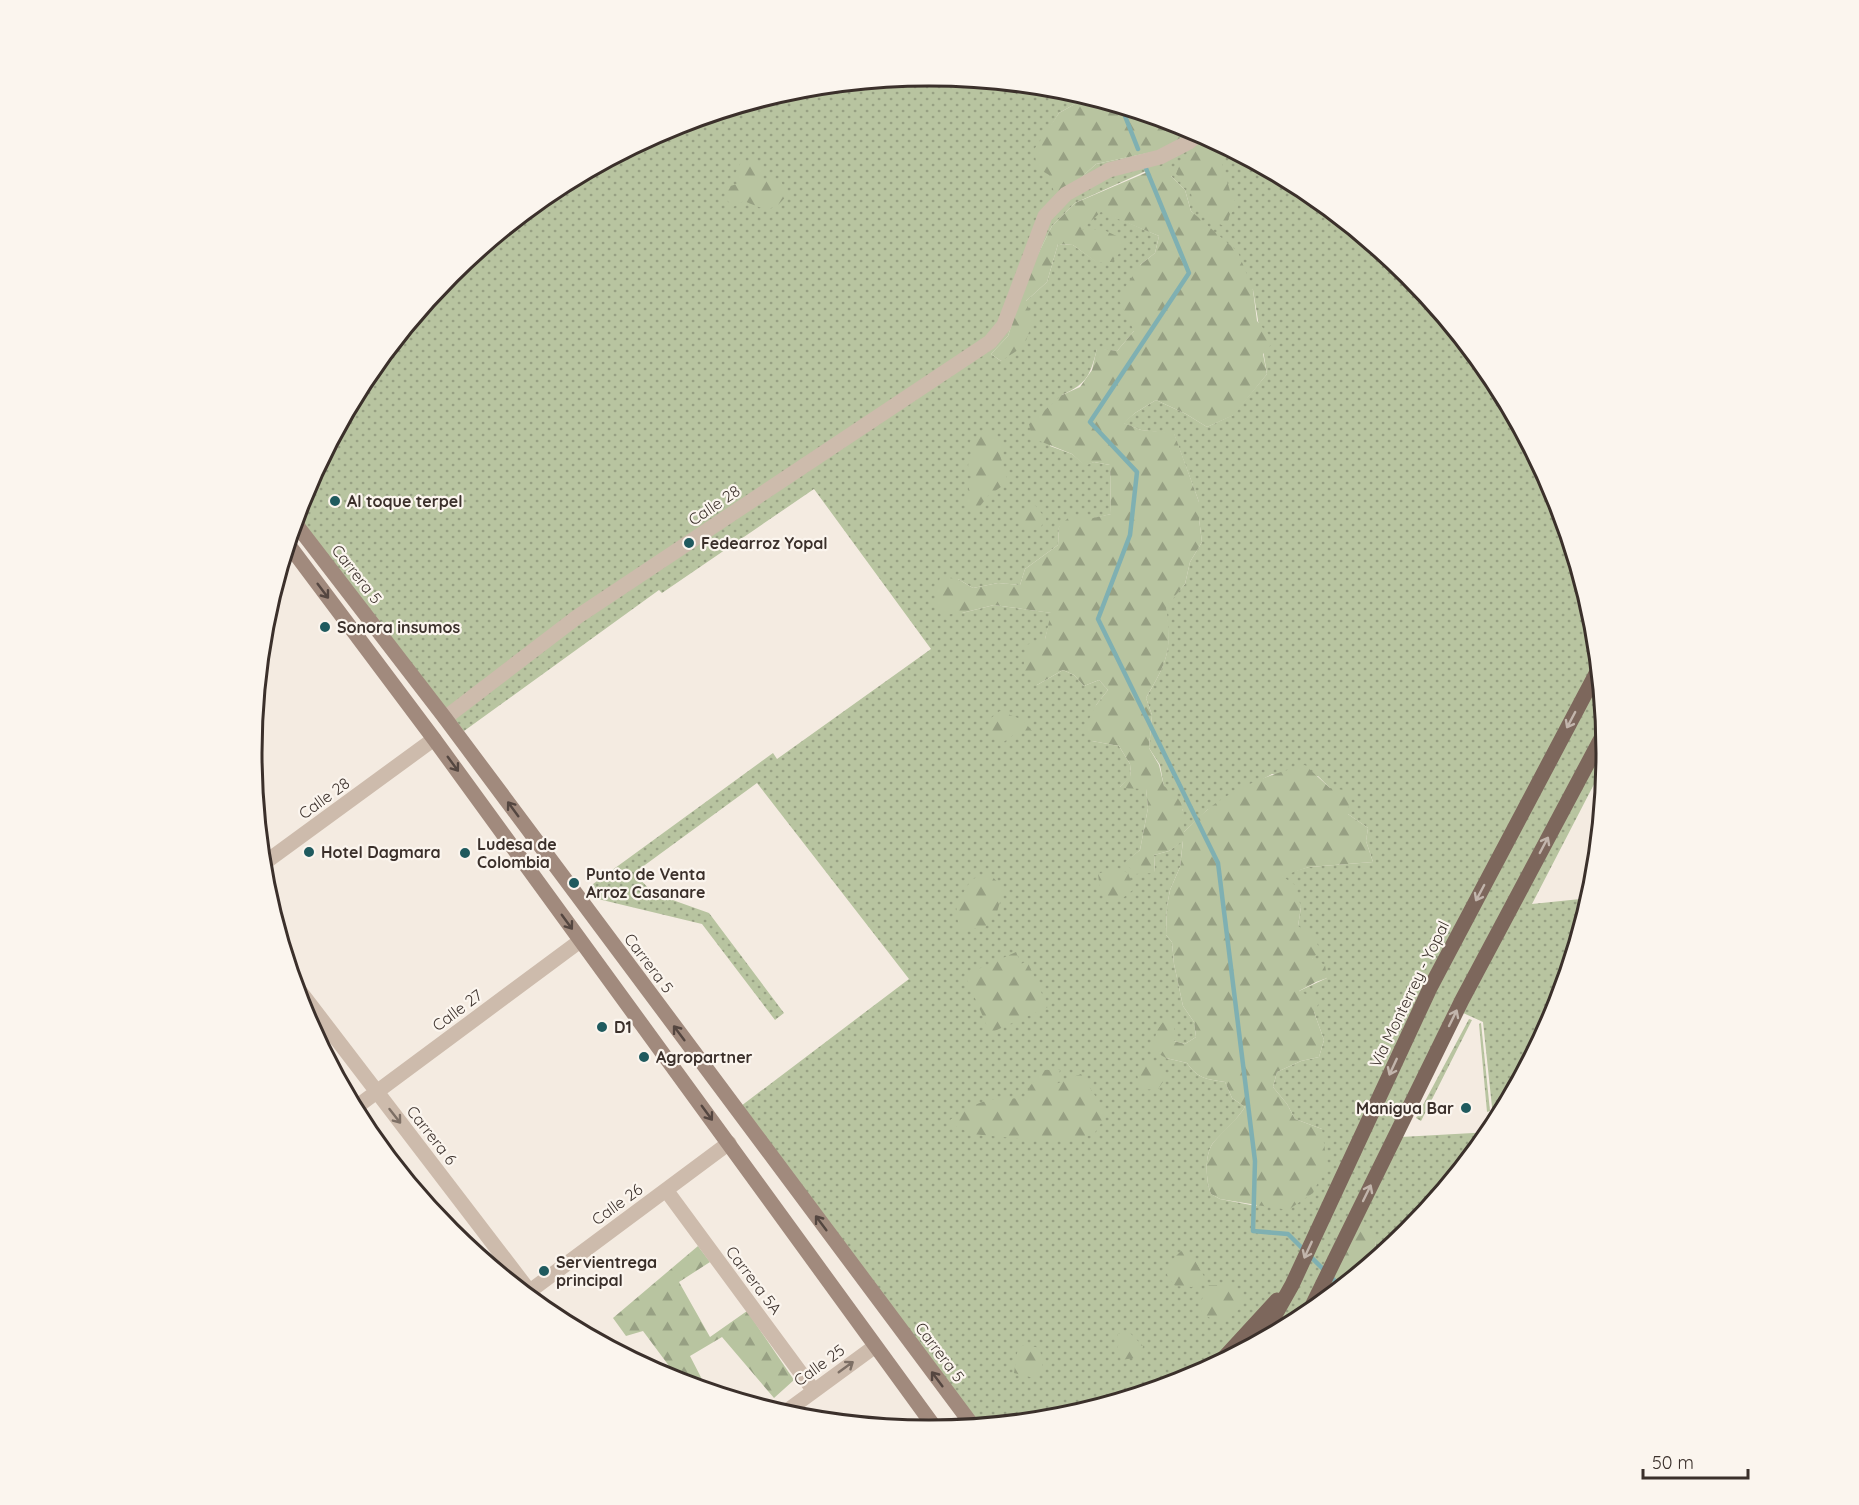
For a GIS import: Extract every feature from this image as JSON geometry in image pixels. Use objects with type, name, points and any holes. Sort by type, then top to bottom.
[{"type":"main road","name":"Carrera 5","points":[[301,530],[445,718],[967,1418]]},
{"type":"main road","points":[[294,552],[434,739],[929,1420]]},
{"type":"main road","name":"Vía Monterrey - Yopal","points":[[1268,1327],[1295,1278],[1430,988],[1592,680]]},
{"type":"main road","points":[[1316,1296],[1462,1000],[1596,759]]},
{"type":"main road","points":[[1235,1346],[1295,1278]]},
{"type":"street","name":"Calle 28","points":[[445,718],[578,617],[990,342],[1004,325],[1045,216],[1066,194],[1109,170],[1160,157],[1192,139]]},
{"type":"street","name":"Calle 28","points":[[271,858],[434,739]]},
{"type":"street","name":"Calle 27","points":[[362,1103],[580,940]]},
{"type":"street","name":"Carrera 6","points":[[314,1009],[516,1276]]},
{"type":"street","name":"Calle 26","points":[[533,1289],[729,1143]]},
{"type":"street","name":"Carrera 5A","points":[[666,1190],[814,1391]]},
{"type":"street","name":"Calle 25","points":[[794,1406],[874,1347]]},
{"type":"green space","points":[[886,87],[973,87],[1017,91],[1078,102],[1059,113],[1049,129],[1071,187],[1096,164],[1157,151],[1183,135],[1225,154],[1300,198],[1336,223],[1401,281],[1431,313],[1459,346],[1507,419],[1528,457],[1561,538],[1584,622],[1591,665],[1595,709],[1596,759],[1593,763],[1596,763],[1595,782],[1532,904],[1580,899],[1561,967],[1546,1008],[1528,1048],[1492,1110],[1483,1022],[1461,1012],[1401,1137],[1477,1133],[1459,1159],[1401,1224],[1376,1248],[1375,1241],[1326,1289],[1263,1330],[1225,1351],[1185,1369],[1102,1397],[1060,1407],[975,1418],[741,1106],[909,979],[757,783],[634,873],[653,893],[709,913],[784,1013],[775,1020],[702,924],[598,899],[589,887],[773,753],[777,759],[931,649],[814,489],[662,593],[659,590],[464,731],[303,525],[331,457],[375,382],[400,346],[458,281],[523,223],[596,175],[634,154],[715,121],[799,98]],"holes":[[[1146,171],[1171,176],[1185,190],[1191,211],[1202,222],[1253,290],[1267,374],[1233,415],[1207,427],[1156,400],[1123,423],[1141,430],[1174,434],[1199,502],[1202,542],[1190,562],[1185,584],[1165,607],[1168,634],[1166,655],[1159,675],[1146,698],[1152,715],[1149,748],[1160,765],[1164,787],[1183,810],[1183,833],[1207,810],[1272,774],[1318,776],[1330,788],[1348,814],[1368,828],[1366,841],[1373,862],[1309,867],[1281,875],[1301,907],[1298,926],[1312,958],[1327,978],[1299,991],[1314,1012],[1324,1040],[1319,1057],[1301,1061],[1277,1072],[1273,1087],[1287,1104],[1295,1119],[1322,1129],[1256,1206],[1220,1199],[1211,1194],[1207,1176],[1210,1148],[1245,1107],[1232,1098],[1225,1082],[1203,1077],[1187,1063],[1166,1058],[1174,1026],[1174,1041],[1185,1044],[1196,1037],[1194,1022],[1183,1006],[1172,942],[1166,935],[1167,906],[1170,890],[1180,867],[1183,840],[1169,851],[1154,855],[1155,872],[1126,862],[1140,850],[1148,808],[1146,788],[1120,787],[1131,777],[1130,764],[1119,746],[1092,741],[1096,705],[1108,690],[1099,680],[1084,686],[1074,675],[1063,670],[1037,685],[1052,613],[994,605],[962,613],[958,579],[973,588],[998,583],[1020,585],[1025,569],[1058,545],[1059,527],[1111,514],[1110,465],[1094,462],[1085,465],[1072,454],[1050,446],[1062,395],[1087,377],[1097,349],[1117,351],[1134,331],[1140,265],[1155,253],[1159,236],[1101,211],[1080,230],[1112,262],[1097,262],[1073,245],[1058,244],[1047,282],[1026,301],[1001,361],[991,354],[1008,336],[1028,274],[1052,226],[1075,203]]]},
{"type":"green space","points":[[1078,102],[1144,121],[1186,136],[1157,151],[1096,164],[1071,187],[1055,196],[1049,175],[1036,167],[1035,148],[1059,113]]},
{"type":"green space","points":[[1198,142],[1226,155],[1221,160],[1230,191],[1238,207],[1230,214],[1226,227],[1208,219],[1195,209],[1189,186],[1176,174],[1182,159]]},
{"type":"green space","points":[[741,162],[754,162],[762,166],[762,179],[781,181],[787,195],[777,206],[762,208],[744,201],[733,207],[726,199],[727,187],[737,184],[735,174]]},
{"type":"green space","points":[[1171,162],[1171,176],[1185,190],[1191,211],[1238,252],[1253,290],[1257,321],[1274,341],[1263,354],[1267,374],[1234,415],[1207,427],[1156,400],[1124,423],[1141,430],[1174,433],[1199,502],[1202,542],[1190,562],[1185,584],[1166,607],[1169,634],[1166,655],[1159,675],[1146,698],[1152,715],[1149,748],[1159,765],[1164,786],[1180,801],[1184,817],[1184,832],[1204,812],[1241,788],[1266,777],[1305,765],[1330,788],[1350,791],[1348,814],[1368,828],[1366,841],[1373,862],[1309,867],[1282,876],[1295,885],[1301,907],[1298,926],[1313,936],[1321,951],[1312,958],[1325,965],[1327,978],[1299,991],[1320,1001],[1314,1012],[1324,1040],[1319,1057],[1301,1061],[1277,1072],[1273,1087],[1287,1104],[1295,1119],[1322,1129],[1327,1164],[1313,1193],[1288,1210],[1220,1199],[1211,1194],[1207,1168],[1210,1148],[1245,1107],[1232,1098],[1225,1082],[1203,1077],[1187,1063],[1166,1058],[1152,1050],[1157,1030],[1166,1018],[1174,1026],[1174,1041],[1185,1044],[1196,1037],[1194,1022],[1183,1006],[1172,942],[1166,935],[1167,906],[1170,890],[1180,867],[1183,841],[1169,851],[1154,855],[1155,873],[1135,874],[1125,862],[1140,850],[1148,808],[1146,789],[1119,788],[1131,776],[1130,764],[1119,746],[1092,741],[1083,731],[1096,705],[1108,690],[1099,680],[1084,686],[1074,675],[1063,670],[1037,685],[1023,672],[1026,645],[1045,639],[1051,613],[994,605],[962,613],[942,615],[934,604],[940,577],[958,579],[973,588],[998,583],[1020,585],[1025,569],[1058,545],[1059,527],[1071,515],[1093,518],[1111,514],[1110,465],[1094,462],[1085,466],[1072,454],[1032,438],[1029,424],[1062,395],[1080,387],[1092,370],[1097,348],[1117,351],[1134,331],[1118,298],[1140,265],[1155,253],[1159,236],[1101,212],[1081,230],[1104,230],[1129,242],[1112,262],[1096,262],[1073,245],[1058,244],[1047,282],[1026,301],[1033,321],[1024,346],[1001,361],[991,354],[1008,336],[1028,274],[1052,226],[1075,203]]},
{"type":"green space","points":[[985,431],[1002,441],[1000,455],[1008,482],[988,496],[977,510],[966,508],[966,497],[972,479],[968,465],[974,451],[970,441]]},
{"type":"green space","points":[[1035,505],[1046,519],[1040,528],[1028,532],[1018,522],[1026,510]]},
{"type":"green space","points":[[1000,711],[1023,720],[1032,731],[1016,733],[1001,744],[995,740],[988,729],[991,718]]},
{"type":"green space","points":[[1115,867],[1128,873],[1134,889],[1119,901],[1107,902],[1100,889],[1098,874]]},
{"type":"green space","points":[[988,872],[1004,889],[997,912],[985,927],[959,930],[956,905],[971,880]]},
{"type":"green space","points":[[1016,952],[1021,964],[1027,961],[1048,1007],[990,1033],[965,975]]},
{"type":"green space","points":[[1469,1019],[1472,1020],[1421,1121],[1416,1118]]},
{"type":"green space","points":[[1481,1023],[1490,1111],[1487,1112],[1479,1024]]},
{"type":"green space","points":[[1147,1059],[1167,1076],[1158,1089],[1140,1090],[1136,1068]]},
{"type":"green space","points":[[1044,1070],[1060,1070],[1056,1084],[1081,1074],[1107,1114],[1094,1134],[1073,1141],[1044,1141],[972,1134],[947,1122],[983,1102],[1024,1098],[1030,1086]]},
{"type":"green space","points":[[1362,1218],[1375,1241],[1376,1248],[1325,1289]]},
{"type":"green space","points":[[698,1246],[710,1262],[679,1282],[710,1337],[747,1311],[794,1380],[774,1398],[722,1337],[690,1356],[702,1379],[670,1367],[643,1331],[626,1336],[613,1318]]},
{"type":"green space","points":[[1181,1251],[1193,1257],[1205,1278],[1192,1287],[1175,1286],[1167,1275],[1172,1260]]},
{"type":"green space","points":[[1209,1285],[1228,1285],[1242,1296],[1242,1306],[1231,1317],[1219,1323],[1201,1313],[1202,1299]]},
{"type":"green space","points":[[1118,1334],[1131,1334],[1143,1346],[1141,1357],[1121,1360],[1118,1350]]},
{"type":"green space","points":[[1026,1345],[1040,1348],[1043,1371],[1034,1378],[1014,1373],[1018,1347]]},
{"type":"waterway","points":[[1125,115],[1138,149]]},
{"type":"waterway","points":[[1145,166],[1189,273],[1090,422],[1137,472],[1130,535],[1098,619],[1218,863],[1255,1161],[1253,1231],[1288,1234],[1336,1282]]},
{"type":"place","name":"Al toque terpel","points":[[335,501]]},
{"type":"place","name":"Fedearroz Yopal","points":[[689,543]]},
{"type":"place","name":"Sonora insumos","points":[[325,627]]},
{"type":"place","name":"Hotel Dagmara","points":[[309,852]]},
{"type":"place","name":"Ludesa de Colombia","points":[[465,853]]},
{"type":"place","name":"Punto de Venta Arroz Casanare","points":[[574,883]]},
{"type":"place","name":"D1","points":[[602,1027]]},
{"type":"place","name":"Agropartner","points":[[644,1057]]},
{"type":"place","name":"Manigua Bar","points":[[1466,1108]]},
{"type":"place","name":"Servientrega principal","points":[[544,1271]]}]
